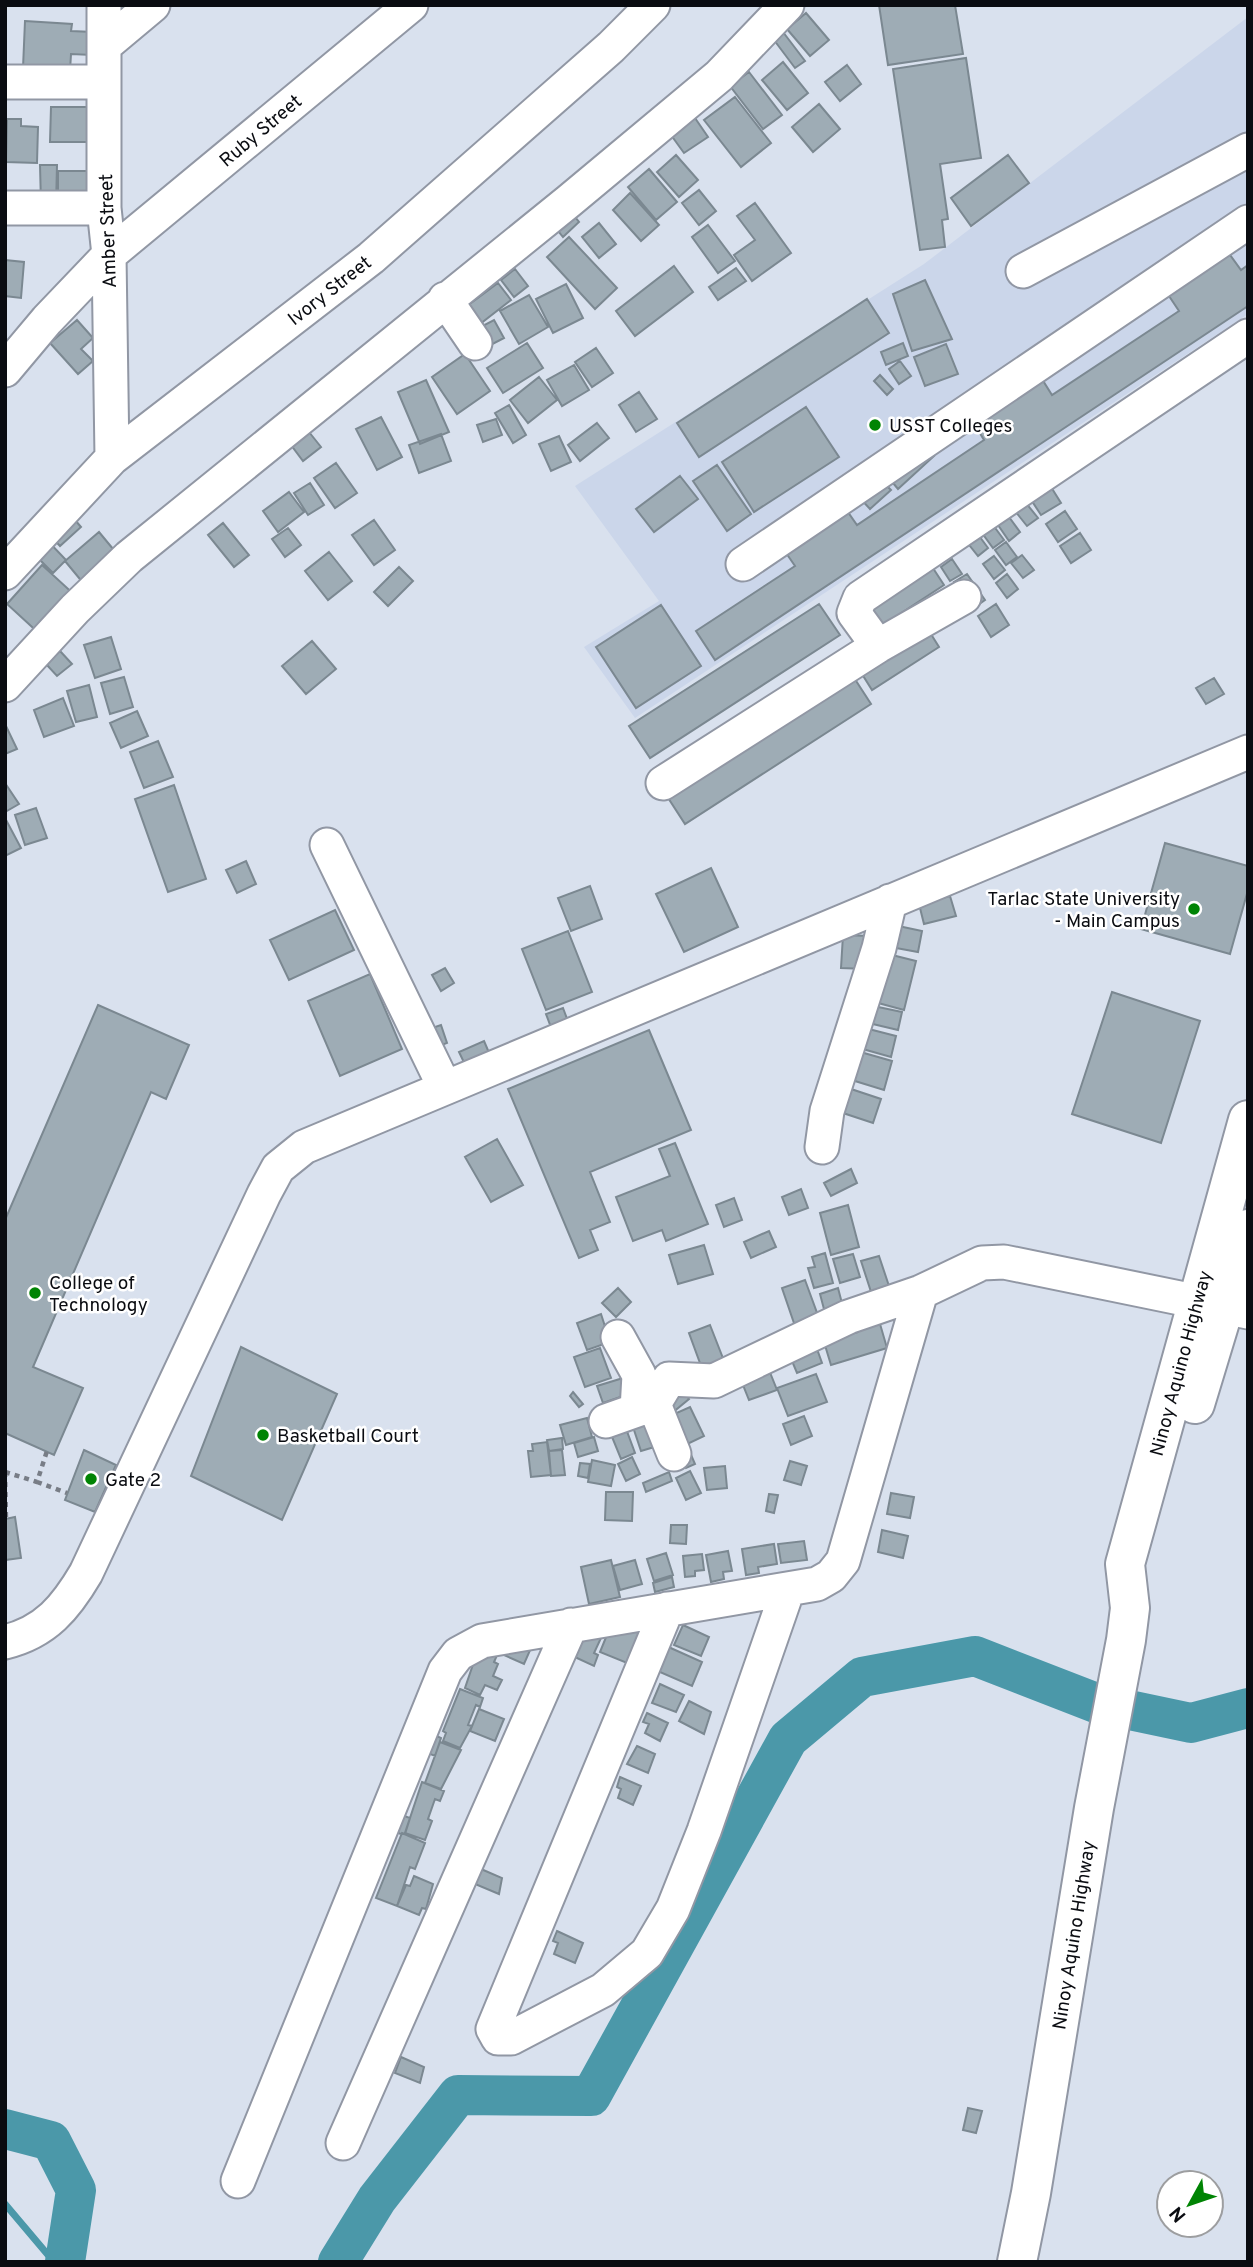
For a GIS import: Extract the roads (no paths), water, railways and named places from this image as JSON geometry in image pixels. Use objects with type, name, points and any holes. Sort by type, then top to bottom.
[{"type":"main road","name":"Ninoy Aquino Highway","points":[[1223,1306],[1248,1120]]},
{"type":"main road","name":"Ninoy Aquino Highway","points":[[1018,2257],[1128,1624],[1150,1573],[1183,1444],[1248,1229]]},
{"type":"street","name":"Amber Street","points":[[104,5],[104,208],[109,255],[112,458]]},
{"type":"street","points":[[104,46],[153,5]]},
{"type":"street","name":"Ruby Street","points":[[5,370],[17,342],[109,255],[411,5]]},
{"type":"street","name":"Ivory Street","points":[[5,573],[112,458],[370,258],[611,47],[653,5]]},
{"type":"street","points":[[5,685],[75,608],[129,557],[569,201],[719,76],[787,5]]},
{"type":"street","points":[[5,82],[104,82]]},
{"type":"street","points":[[1023,271],[1248,150]]},
{"type":"street","points":[[5,208],[104,208]]},
{"type":"street","points":[[743,564],[1248,222]]},
{"type":"street","points":[[445,299],[475,344]]},
{"type":"street","points":[[878,646],[854,612],[860,598],[1248,336]]},
{"type":"street","points":[[663,783],[878,646],[964,597]]},
{"type":"street","points":[[5,1642],[25,1637],[66,1608],[86,1573],[264,1194],[278,1168],[304,1147],[444,1086],[1248,752]]},
{"type":"street","points":[[327,845],[444,1086]]},
{"type":"street","points":[[822,1147],[827,1111],[872,973],[890,901]]},
{"type":"street","points":[[606,1422],[645,1407],[668,1379],[714,1381],[848,1317],[921,1292],[982,1263],[1004,1262],[1223,1306]]},
{"type":"street","points":[[238,2182],[445,1671],[457,1654],[482,1641],[817,1584],[831,1576],[843,1561],[921,1292]]},
{"type":"street","points":[[618,1337],[639,1376],[645,1407],[674,1454]]},
{"type":"street","points":[[667,1609],[494,2029],[498,2038],[511,2038],[603,1990],[647,1953],[673,1909],[704,1831],[788,1589]]},
{"type":"street","points":[[343,2143],[571,1625]]},
{"type":"waterway","points":[[338,2262],[377,2199],[458,2095],[591,2096],[788,1739],[862,1677],[975,1656],[1096,1703],[1191,1723],[1248,1708]]},
{"type":"waterway","points":[[5,2129],[51,2141],[76,2190],[65,2262]]},
{"type":"waterway","points":[[5,2204],[54,2262]]},
{"type":"place","name":"USST Colleges","points":[[875,425]]},
{"type":"place","name":"Tarlac State University - Main Campus","points":[[1194,909]]},
{"type":"place","name":"College of Technology","points":[[35,1293]]},
{"type":"place","name":"Basketball Court","points":[[263,1435]]},
{"type":"place","name":"Gate 2","points":[[91,1479]]}]
